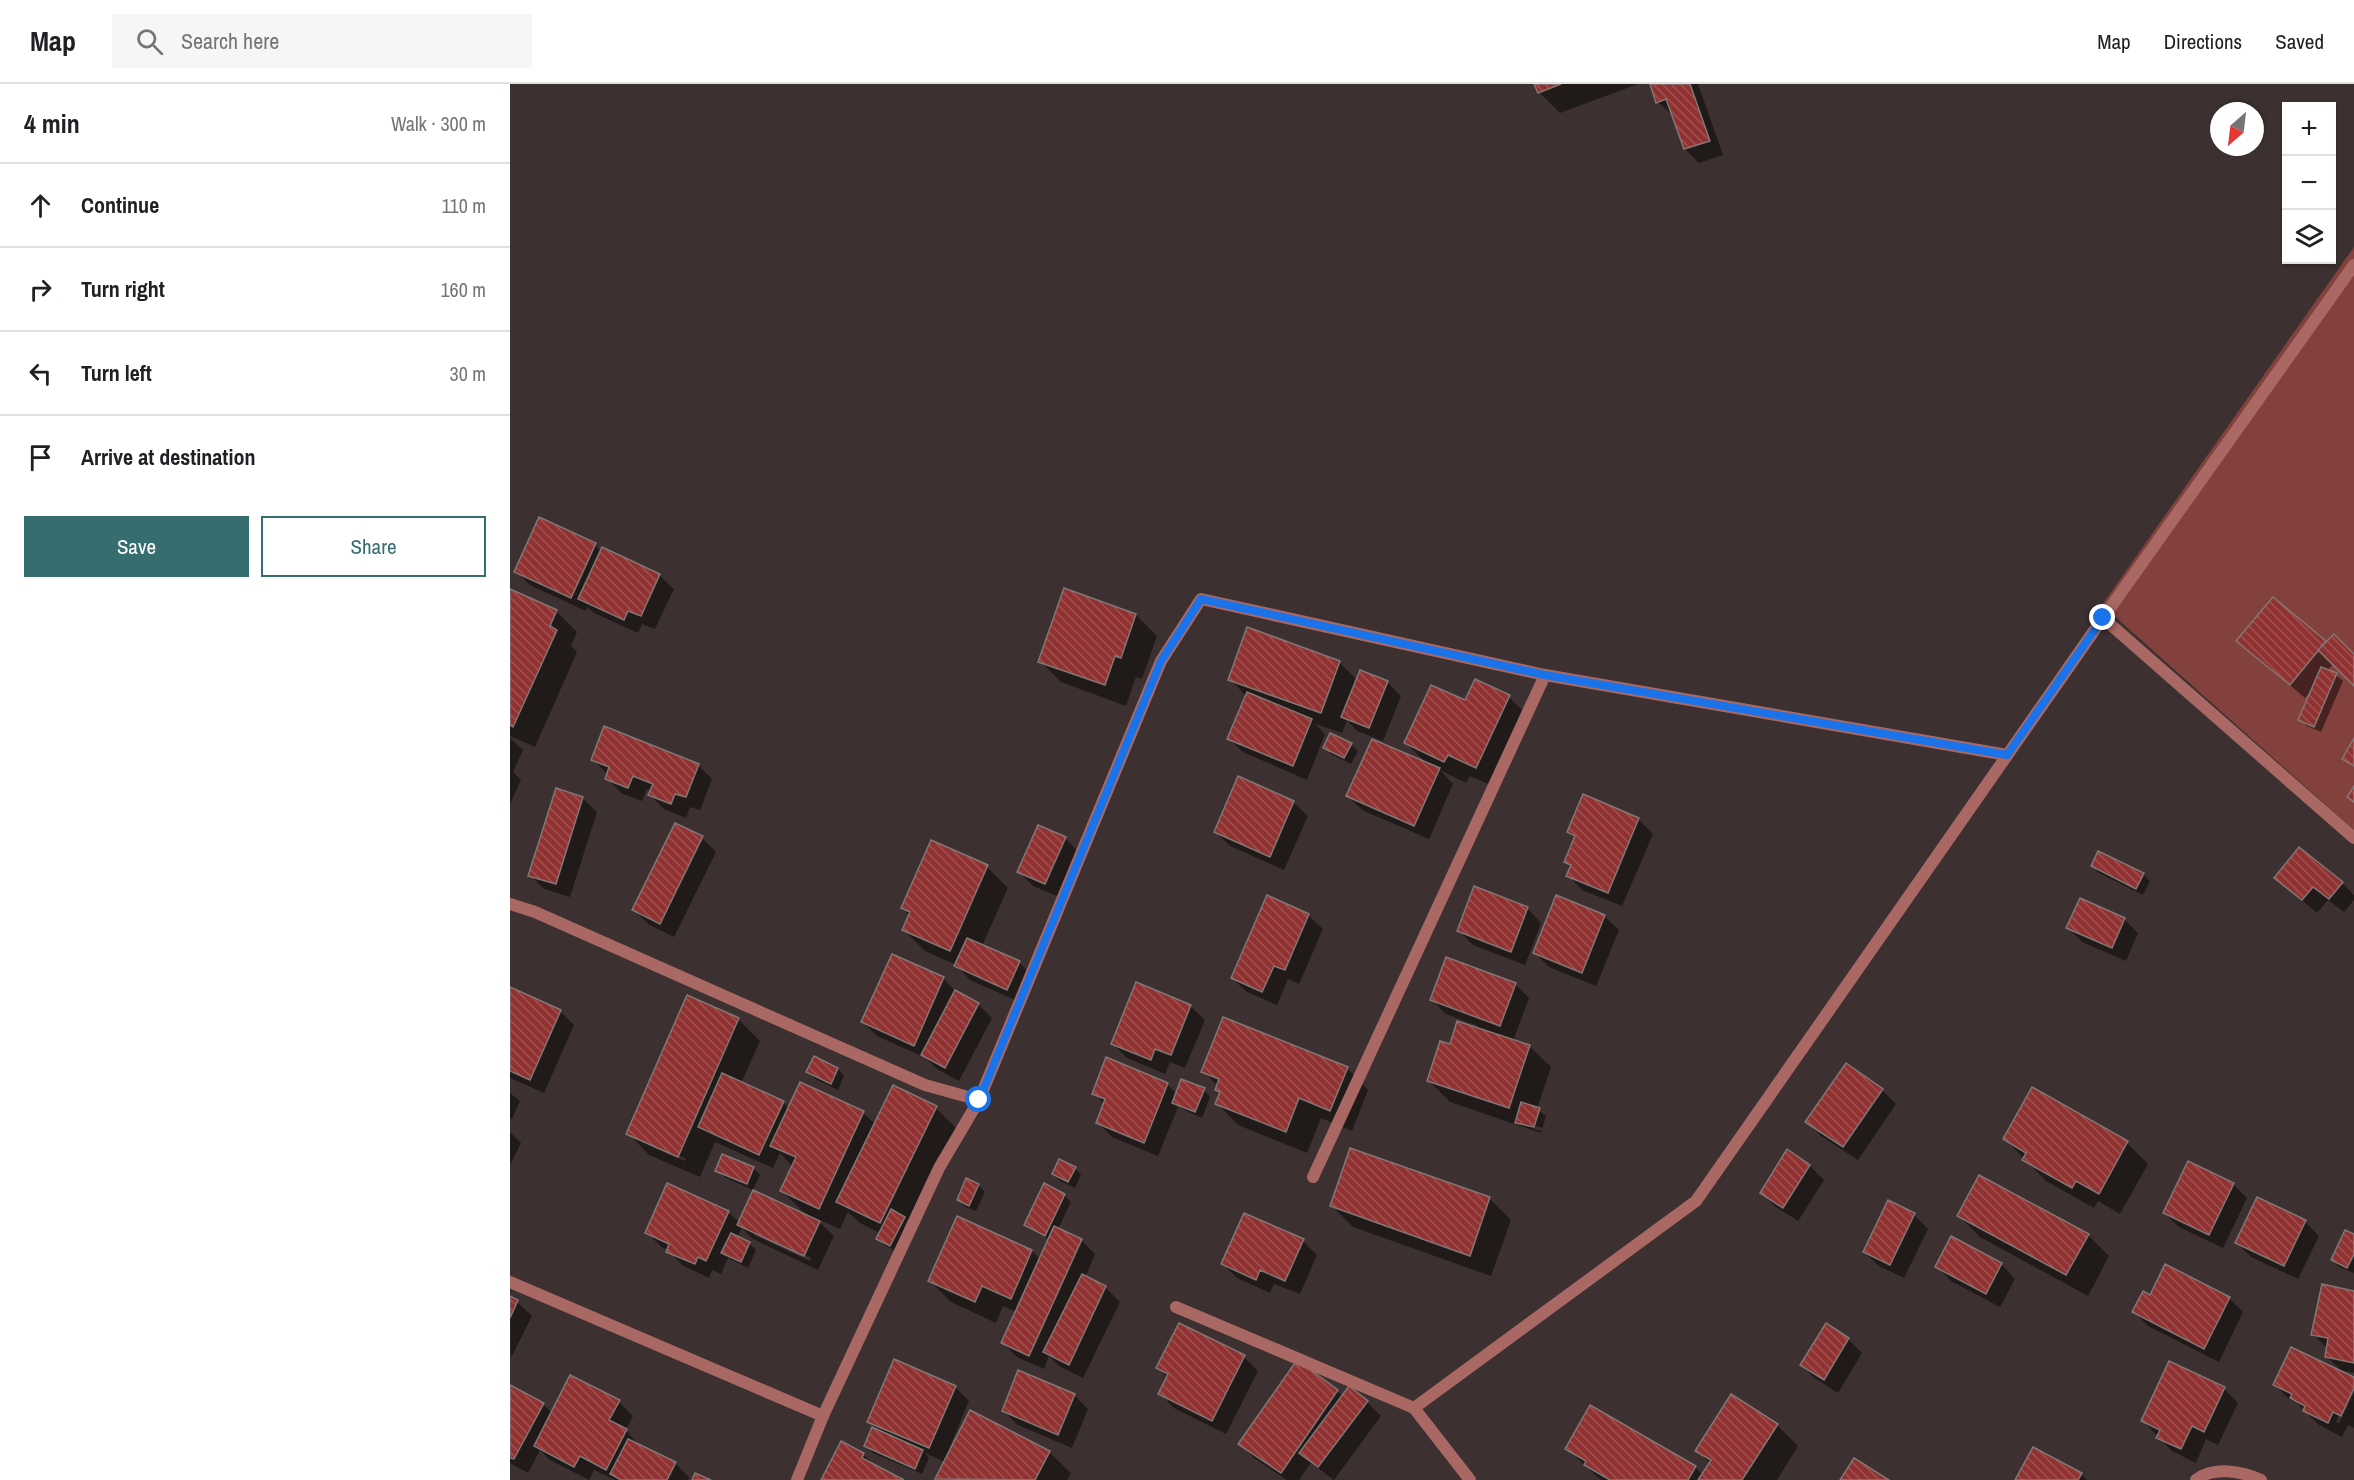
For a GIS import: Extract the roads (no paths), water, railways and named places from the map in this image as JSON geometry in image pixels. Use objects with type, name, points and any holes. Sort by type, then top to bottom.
[{"type":"street","points":[[1414,1408],[1696,1201],[2103,618],[2354,265]]},
{"type":"street","points":[[797,1480],[824,1416],[939,1168],[979,1100],[1161,661],[1201,599],[1545,675],[2007,755]]},
{"type":"street","points":[[2103,618],[2354,838]]},
{"type":"street","points":[[1313,1177],[1545,675]]},
{"type":"street","points":[[510,904],[536,912],[925,1085],[979,1100]]},
{"type":"street","points":[[510,1282],[824,1416]]},
{"type":"street","points":[[1176,1307],[1414,1408],[1470,1480]]},
{"type":"street","points":[[2196,1480],[2203,1474],[2231,1471],[2262,1480]]}]
